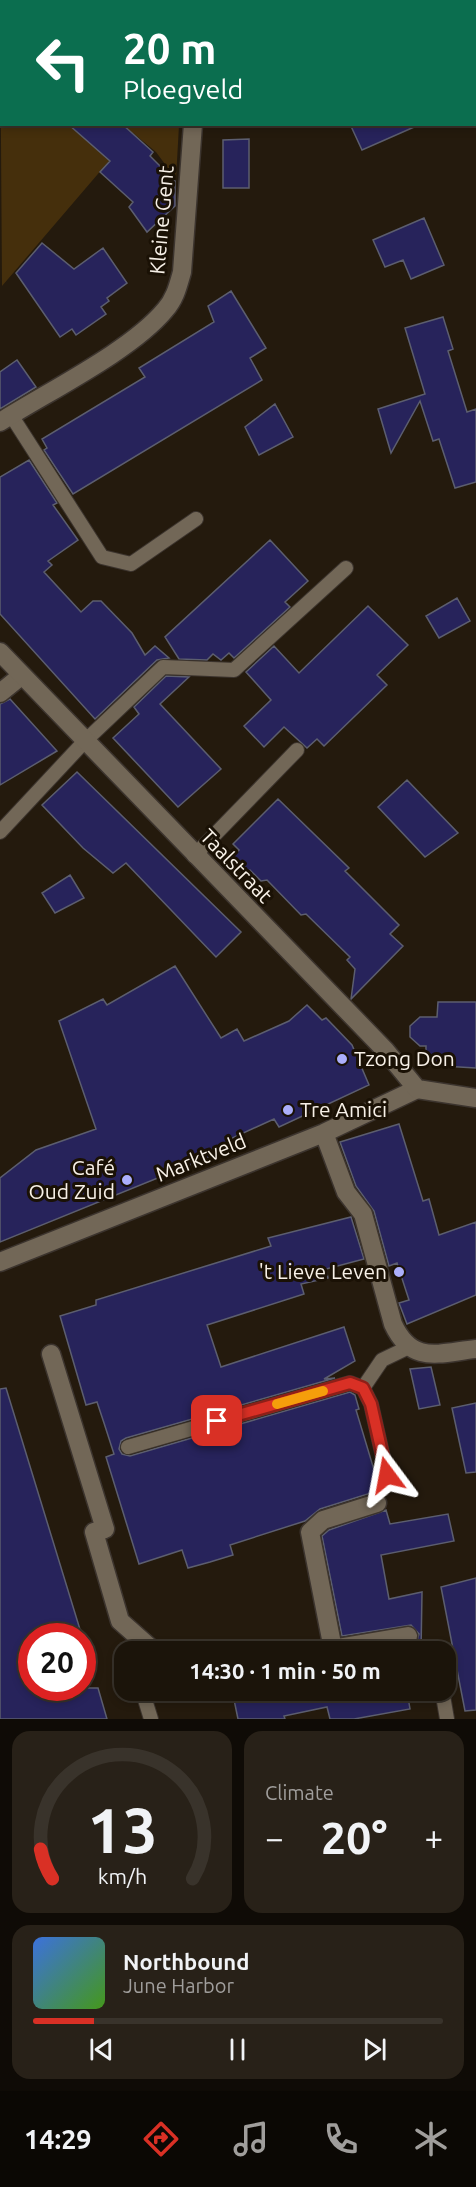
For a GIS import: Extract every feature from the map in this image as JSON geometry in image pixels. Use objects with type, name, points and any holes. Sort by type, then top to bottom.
[{"type":"street","name":"Kleine Gent","points":[[6,418],[124,345],[166,310],[176,293],[182,272],[193,126]]},
{"type":"street","name":"Taalstraat","points":[[0,652],[194,856],[385,1050],[417,1089]]},
{"type":"street","points":[[0,693],[21,676]]},
{"type":"street","points":[[417,1089],[476,1098]]},
{"type":"street","name":"Marktveld","points":[[0,1262],[324,1133],[417,1089]]},
{"type":"street","points":[[324,1133],[346,1192],[363,1214],[393,1324],[407,1348],[435,1354],[476,1348]]},
{"type":"street","points":[[51,1354],[105,1528],[94,1532],[120,1621],[142,1641]]},
{"type":"street","points":[[377,1503],[323,1520],[310,1532],[332,1644],[337,1648],[408,1636]]},
{"type":"lane","name":"Kleine Gent","points":[[6,418],[102,556],[131,564],[196,519]]},
{"type":"lane","points":[[0,832],[84,741],[163,667],[234,670],[346,568]]},
{"type":"lane","points":[[194,856],[297,750]]},
{"type":"lane","points":[[363,1388],[382,1360],[407,1348]]},
{"type":"lane","points":[[128,1447],[350,1383],[363,1388],[371,1404],[387,1475],[397,1482]]},
{"type":"lane","points":[[145,1701],[151,1719]]},
{"type":"lane","points":[[444,1701],[447,1719]]},
{"type":"shaded area","points":[[1,126],[179,126],[176,179],[156,152],[133,133],[2,286]]},
{"type":"building","points":[[70,126],[124,126],[153,152],[150,156],[175,181],[175,206],[147,232],[129,207],[133,202],[100,172],[110,161]]},
{"type":"building","points":[[351,126],[416,126],[362,150]]},
{"type":"building","points":[[249,139],[249,188],[223,188],[223,140]]},
{"type":"building","points":[[424,218],[444,265],[411,279],[403,260],[385,267],[373,240]]},
{"type":"building","points":[[42,243],[74,269],[103,248],[127,283],[107,298],[109,301],[101,307],[106,314],[76,335],[72,329],[60,337],[16,273]]},
{"type":"building","points":[[231,291],[266,348],[250,358],[262,380],[73,494],[44,450],[47,448],[42,439],[145,377],[139,368],[214,322],[208,306]]},
{"type":"building","points":[[443,317],[453,349],[448,351],[467,412],[476,409],[476,482],[455,488],[439,439],[433,441],[420,401],[391,453],[378,409],[425,394],[405,328]]},
{"type":"building","points":[[17,360],[36,387],[0,409],[0,372]]},
{"type":"building","points":[[275,404],[293,437],[259,455],[245,427]]},
{"type":"building","points":[[29,460],[57,503],[53,505],[78,540],[48,561],[52,565],[44,572],[81,612],[93,601],[101,601],[132,633],[145,655],[155,646],[169,658],[157,660],[95,719],[0,614],[0,477]]},
{"type":"building","points":[[270,540],[308,581],[285,602],[290,607],[234,658],[229,653],[221,660],[213,654],[207,660],[179,659],[165,637]]},
{"type":"building","points":[[457,598],[470,621],[439,638],[426,616]]},
{"type":"building","points":[[368,606],[408,645],[377,675],[387,685],[324,746],[317,739],[307,748],[284,727],[264,747],[244,726],[271,700],[246,672],[274,646],[299,673]]},
{"type":"building","points":[[166,676],[189,677],[160,704],[221,769],[178,807],[113,738],[139,714],[134,707]]},
{"type":"building","points":[[10,699],[57,751],[0,785],[0,704]]},
{"type":"building","points":[[77,772],[241,932],[216,957],[126,863],[113,873],[83,848],[42,805]]},
{"type":"building","points":[[407,780],[458,833],[425,857],[378,807]]},
{"type":"building","points":[[278,799],[349,868],[345,871],[399,925],[390,934],[403,946],[351,999],[355,969],[347,960],[350,957],[306,914],[301,915],[267,880],[261,881],[250,870],[246,875],[230,859],[239,850],[233,844]]},
{"type":"building","points":[[70,875],[84,898],[55,913],[42,893]]},
{"type":"building","points":[[175,966],[221,1038],[237,1029],[244,1041],[289,1021],[307,1005],[322,1020],[326,1018],[352,1045],[369,1085],[279,1127],[274,1119],[230,1139],[234,1147],[0,1242],[0,1178],[36,1150],[96,1129],[59,1021],[103,999],[107,1005]]},
{"type":"building","points":[[438,1002],[476,1002],[476,1068],[426,1065],[426,1046],[420,1046],[410,1037],[410,1026],[420,1017],[437,1017]]},
{"type":"building","points":[[399,1124],[423,1201],[429,1199],[439,1235],[476,1222],[476,1295],[407,1324],[399,1303],[409,1300],[397,1263],[389,1266],[374,1211],[356,1186],[340,1142]]},
{"type":"building","points":[[351,1217],[364,1259],[326,1269],[328,1278],[301,1284],[304,1294],[207,1325],[221,1367],[344,1327],[355,1361],[324,1379],[335,1378],[126,1438],[121,1441],[119,1449],[122,1454],[130,1456],[350,1392],[355,1395],[359,1409],[356,1410],[381,1493],[374,1492],[320,1509],[305,1521],[230,1545],[233,1555],[210,1562],[188,1568],[182,1550],[139,1564],[106,1457],[114,1454],[97,1402],[86,1405],[60,1316],[96,1305],[96,1300],[271,1246],[268,1238]]},
{"type":"building","points":[[431,1367],[440,1405],[419,1409],[410,1369]]},
{"type":"building","points":[[6,1388],[78,1623],[18,1623],[18,1701],[96,1701],[96,1688],[98,1688],[107,1719],[0,1719],[0,1389]]},
{"type":"building","points":[[476,1403],[476,1472],[466,1473],[452,1408]]},
{"type":"building","points":[[386,1510],[390,1524],[448,1514],[454,1541],[381,1555],[389,1599],[422,1592],[421,1641],[417,1641],[419,1634],[411,1625],[342,1636],[322,1536],[329,1530]]},
{"type":"building","points":[[476,1578],[476,1710],[465,1711],[456,1664],[456,1641],[451,1641],[441,1587]]},
{"type":"building","points":[[234,1701],[409,1701],[410,1709],[354,1719],[330,1719],[327,1707],[284,1716],[285,1719],[238,1719]]},
{"type":"slow traffic","points":[[277,1404],[323,1391]]},
{"type":"place","name":"Tzong Don","points":[[342,1059]]},
{"type":"place","name":"Tre Amici","points":[[288,1110]]},
{"type":"place","name":"Café Oud Zuid","points":[[127,1180]]},
{"type":"place","name":"'t Lieve Leven","points":[[399,1272]]},
{"type":"route","points":[[217,1421],[350,1383],[363,1388],[371,1404],[387,1475]]}]
